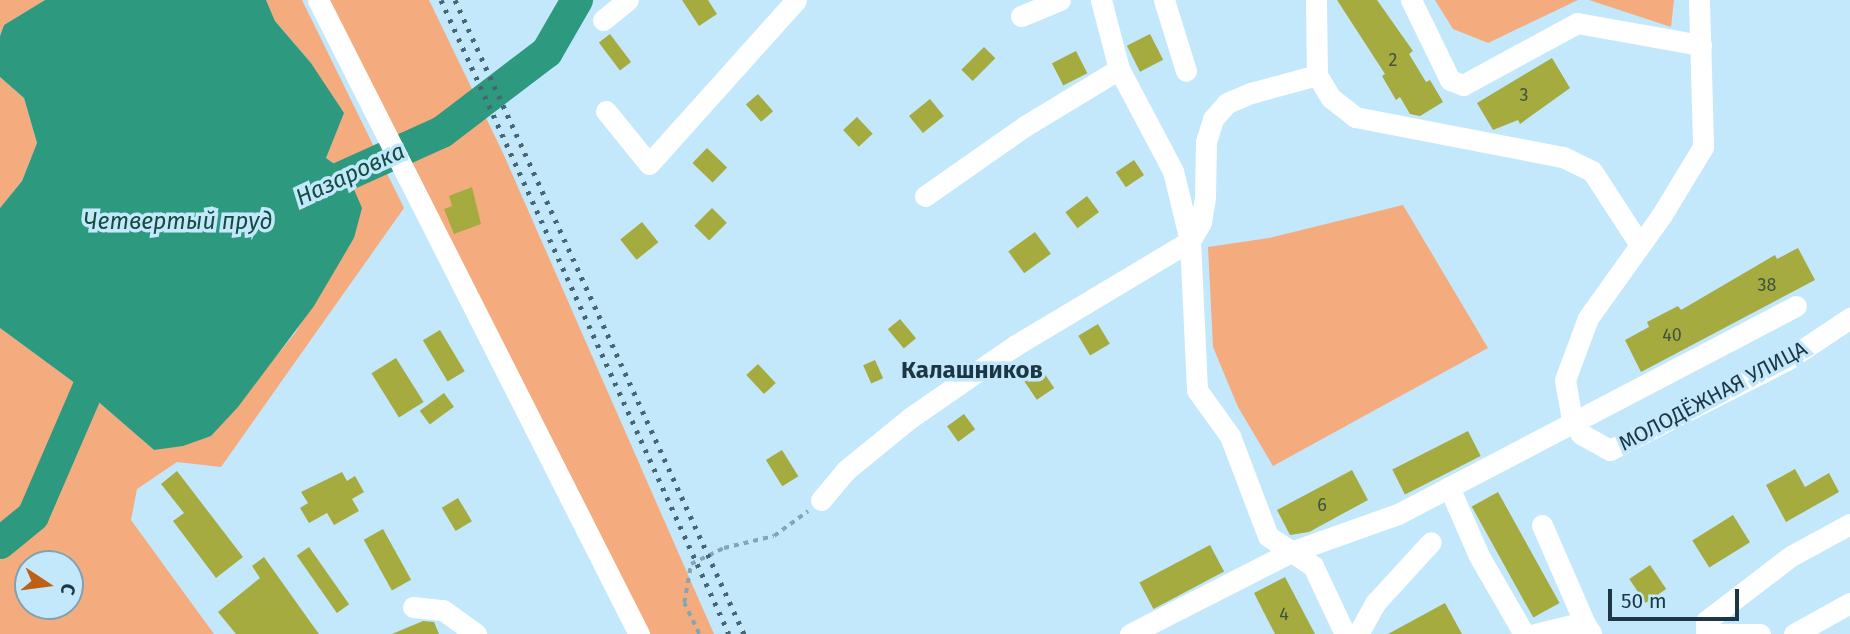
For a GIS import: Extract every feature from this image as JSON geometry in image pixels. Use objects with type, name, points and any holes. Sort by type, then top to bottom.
[{"type":"street","points":[[318,0],[639,634]]},
{"type":"street","points":[[603,20],[628,0]]},
{"type":"street","points":[[606,111],[649,164],[796,0]]},
{"type":"street","points":[[1021,16],[1060,0]]},
{"type":"street","points":[[1101,0],[1119,69],[1173,171],[1190,241],[1198,390],[1230,436],[1268,536],[1313,566],[1345,634]]},
{"type":"street","points":[[1164,0],[1186,71]]},
{"type":"street","points":[[1316,0],[1317,75],[1331,98],[1355,117],[1563,157],[1592,171],[1640,245]]},
{"type":"street","points":[[1411,0],[1450,80],[1463,85],[1577,23],[1700,46]]},
{"type":"street","points":[[1572,420],[1565,380],[1588,318],[1640,245],[1703,147],[1699,0]]},
{"type":"street","points":[[925,196],[1025,126],[1119,69]]},
{"type":"street","points":[[821,500],[845,471],[921,411],[1016,345],[1190,241],[1201,222],[1205,198],[1206,142],[1213,119],[1227,103],[1251,93],[1317,75]]},
{"type":"street","points":[[1130,634],[1291,552],[1398,514],[1572,420],[1796,306]]},
{"type":"street","name":"МОЛОДЁЖНАЯ УЛИЦА","points":[[1572,420],[1581,435],[1610,450],[1787,360],[1850,318]]},
{"type":"street","points":[[1449,487],[1479,556],[1524,634]]},
{"type":"street","points":[[1760,634],[1708,634],[1706,621],[1770,572],[1850,524]]},
{"type":"street","points":[[1535,634],[1588,629],[1542,525]]},
{"type":"street","points":[[1358,634],[1376,602],[1431,542]]},
{"type":"street","points":[[1794,634],[1850,603]]},
{"type":"street","points":[[413,607],[443,610],[476,634]]},
{"type":"path","points":[[699,634],[684,603],[691,564],[724,548],[774,536],[821,500]]},
{"type":"shaded area","points":[[0,0],[45,0],[4,25],[0,36]]},
{"type":"shaded area","points":[[266,0],[302,0],[404,208],[221,467],[177,462],[137,489],[131,520],[214,634],[0,634],[0,328],[87,392],[154,450],[211,436],[295,333],[354,238],[347,173],[326,158],[343,113],[311,63],[275,21]]},
{"type":"shaded area","points":[[329,0],[429,0],[503,153],[714,634],[649,634]]},
{"type":"shaded area","points":[[1435,0],[1578,0],[1488,43],[1453,29]]},
{"type":"shaded area","points":[[1589,0],[1674,0],[1671,27]]},
{"type":"shaded area","points":[[0,77],[24,98],[37,143],[22,181],[0,208]]},
{"type":"shaded area","points":[[1403,205],[1488,348],[1273,466],[1238,407],[1213,347],[1208,247],[1269,238]]},
{"type":"water","name":"Четвертый пруд","points":[[45,0],[266,0],[275,21],[311,63],[344,113],[326,158],[347,173],[362,208],[354,238],[314,306],[238,407],[211,436],[183,446],[154,450],[87,392],[0,328],[0,208],[22,181],[37,143],[24,98],[0,77],[0,36],[4,25]]},
{"type":"building","points":[[682,0],[708,0],[717,14],[699,26]]},
{"type":"building","points":[[1337,0],[1377,0],[1413,51],[1409,54],[1426,82],[1430,80],[1443,102],[1420,116],[1410,114],[1400,97],[1396,100],[1382,76],[1385,74]]},
{"type":"building","points":[[610,34],[631,62],[620,70],[599,42]]},
{"type":"building","points":[[1150,34],[1163,60],[1140,72],[1127,46]]},
{"type":"building","points":[[984,47],[995,58],[973,81],[961,70]]},
{"type":"building","points":[[1076,51],[1087,73],[1063,86],[1052,63]]},
{"type":"building","points":[[1552,58],[1570,88],[1520,124],[1518,120],[1493,130],[1477,103]]},
{"type":"building","points":[[758,94],[773,111],[761,122],[746,104]]},
{"type":"building","points":[[930,99],[944,116],[923,133],[909,116]]},
{"type":"building","points":[[857,117],[873,134],[859,147],[843,130]]},
{"type":"building","points":[[707,148],[727,167],[713,183],[692,163]]},
{"type":"building","points":[[1134,160],[1144,175],[1126,187],[1116,172]]},
{"type":"building","points":[[472,187],[481,224],[454,234],[444,209],[452,206],[449,196]]},
{"type":"building","points":[[1087,196],[1099,212],[1077,228],[1065,212]]},
{"type":"building","points":[[712,208],[727,223],[709,241],[694,226]]},
{"type":"building","points":[[642,222],[658,242],[637,260],[620,240]]},
{"type":"building","points":[[1035,232],[1051,254],[1024,273],[1008,251]]},
{"type":"building","points":[[1798,248],[1815,280],[1641,372],[1625,340],[1649,327],[1647,322],[1678,306],[1681,310],[1775,255],[1777,259]]},
{"type":"building","points":[[900,319],[916,338],[904,348],[888,329]]},
{"type":"building","points":[[1098,324],[1110,344],[1090,356],[1078,336]]},
{"type":"building","points":[[440,330],[465,371],[448,381],[423,340]]},
{"type":"building","points":[[396,358],[424,402],[399,417],[371,373]]},
{"type":"building","points":[[875,360],[883,378],[871,384],[863,365]]},
{"type":"building","points":[[758,364],[776,383],[764,394],[746,375]]},
{"type":"building","points":[[1038,364],[1054,388],[1037,400],[1021,376]]},
{"type":"building","points":[[444,393],[454,407],[430,424],[420,411]]},
{"type":"building","points":[[964,414],[975,429],[958,442],[947,426]]},
{"type":"building","points":[[1468,431],[1481,456],[1405,495],[1392,470]]},
{"type":"building","points":[[782,450],[798,476],[782,486],[766,460]]},
{"type":"building","points":[[1795,469],[1805,487],[1829,473],[1839,492],[1786,522],[1766,485]]},
{"type":"building","points":[[1352,470],[1368,500],[1309,532],[1290,535],[1277,510]]},
{"type":"building","points":[[177,471],[243,557],[216,578],[173,521],[184,513],[161,484]]},
{"type":"building","points":[[342,472],[347,481],[355,476],[364,492],[352,499],[359,511],[334,525],[327,513],[309,523],[300,508],[308,503],[301,492]]},
{"type":"building","points":[[1498,492],[1560,603],[1533,618],[1472,507]]},
{"type":"building","points":[[458,498],[472,521],[456,531],[442,508]]},
{"type":"building","points":[[1733,515],[1750,542],[1709,568],[1692,540]]},
{"type":"building","points":[[383,529],[411,580],[392,590],[364,540]]},
{"type":"building","points":[[1210,545],[1224,571],[1153,609],[1139,583]]},
{"type":"building","points":[[309,547],[349,604],[337,613],[297,556]]},
{"type":"building","points":[[264,557],[319,634],[236,634],[218,612],[260,578],[252,566]]},
{"type":"building","points":[[1650,565],[1666,589],[1645,603],[1629,579]]},
{"type":"building","points":[[1285,577],[1315,634],[1275,634],[1254,593]]},
{"type":"building","points":[[1445,603],[1462,634],[1388,634]]},
{"type":"building","points":[[423,621],[434,622],[439,634],[392,634]]},
{"type":"waterway","name":"Назаровка","points":[[309,192],[442,132],[547,52],[577,0]]},
{"type":"waterway","name":"Назаровка","points":[[0,543],[33,516],[104,352]]},
{"type":"railway","points":[[441,0],[729,634]]},
{"type":"railway","points":[[455,0],[744,634]]},
{"type":"district","name":"Калашников","points":[[972,371]]}]
